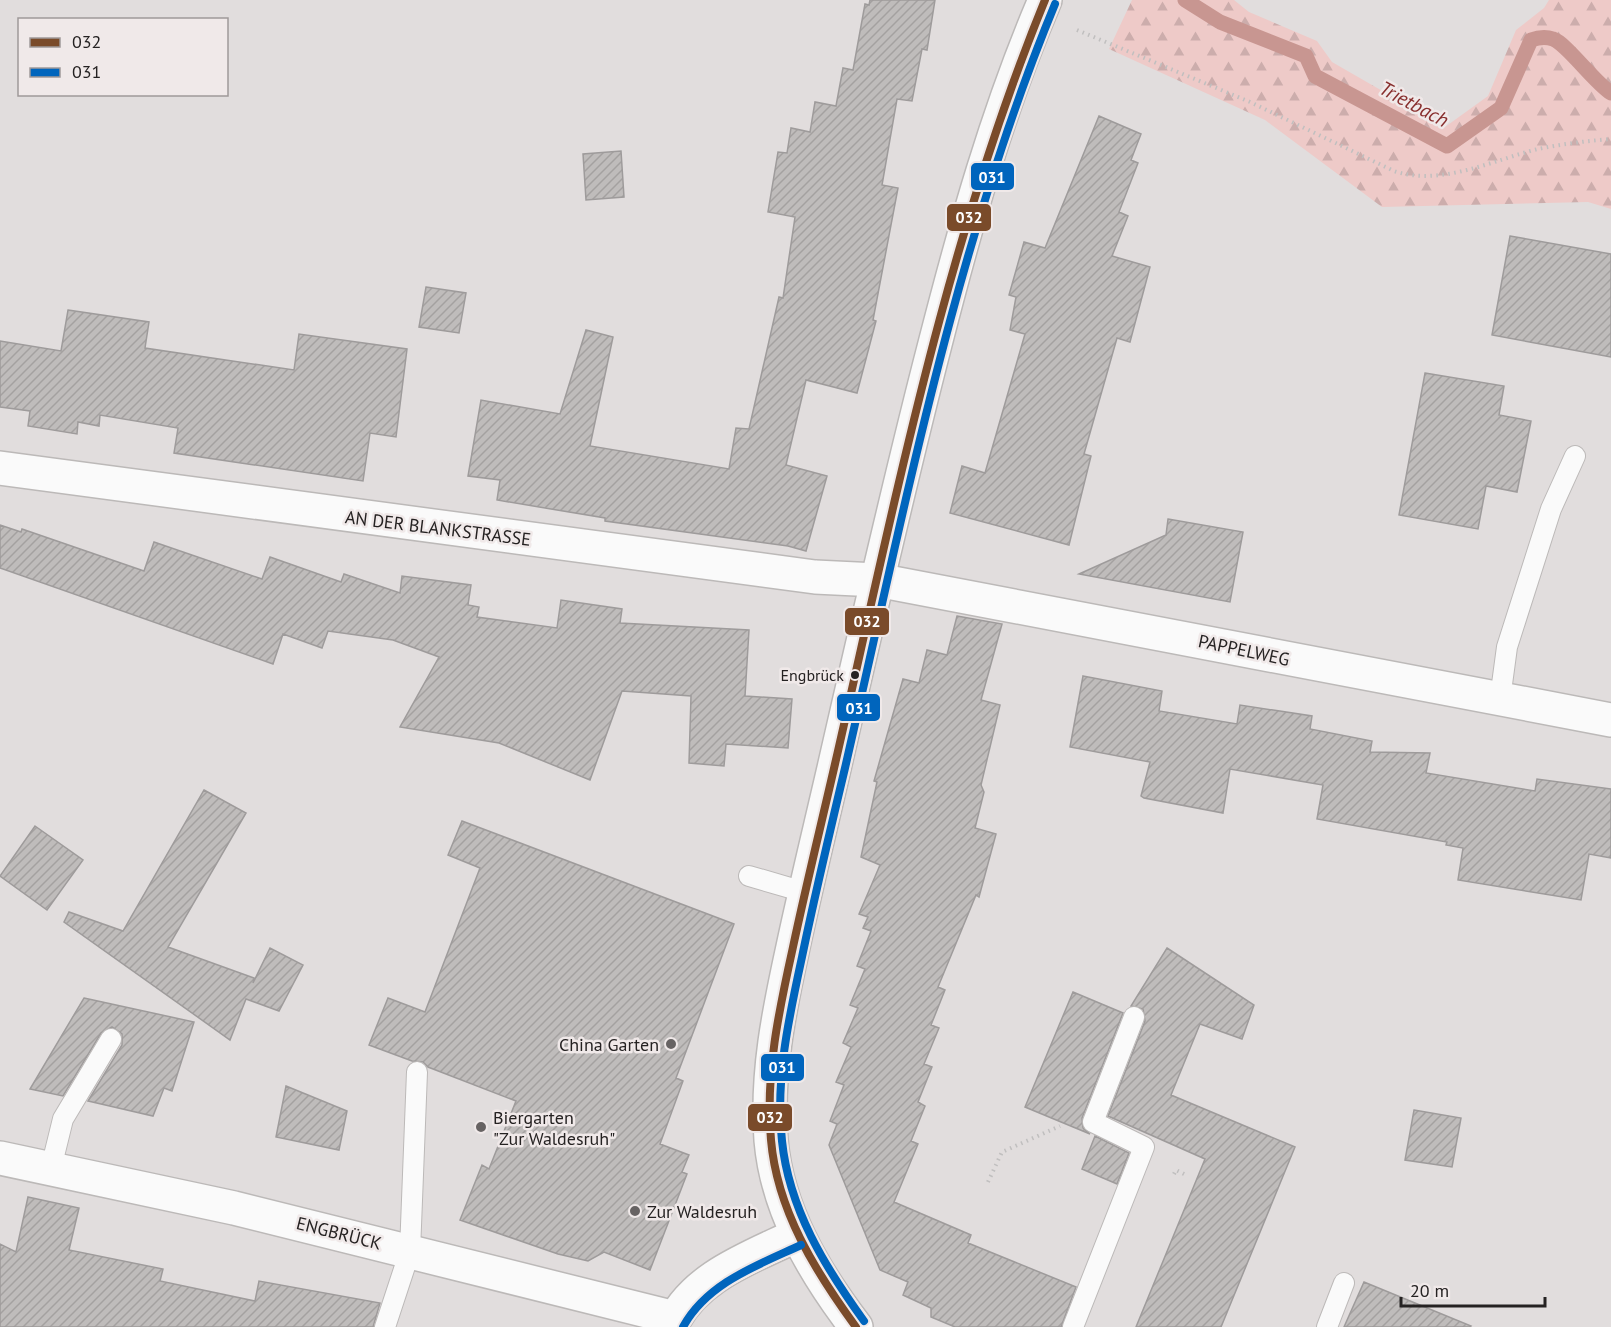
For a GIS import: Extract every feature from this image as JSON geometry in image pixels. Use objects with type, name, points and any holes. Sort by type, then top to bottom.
[{"type":"street","points":[[856,1327],[817,1270],[797,1235],[775,1167],[771,1141],[770,1091],[774,1042],[804,892],[919,404],[978,183],[1000,112],[1043,7]]},
{"type":"street","name":"AN DER BLANKSTRASSE","points":[[0,468],[814,577],[877,580]]},
{"type":"street","name":"PAPPELWEG","points":[[877,580],[1611,720]]},
{"type":"street","name":"ENGBRÜCK","points":[[0,1158],[410,1251],[673,1322]]},
{"type":"street","points":[[673,1322],[703,1285],[738,1264],[797,1235]]},
{"type":"lane","points":[[1500,699],[1507,647],[1551,509],[1575,456]]},
{"type":"lane","points":[[749,876],[804,892]]},
{"type":"lane","points":[[1073,1327],[1144,1147],[1093,1122],[1134,1017]]},
{"type":"lane","points":[[51,1168],[63,1119],[111,1039]]},
{"type":"lane","points":[[385,1327],[410,1251],[417,1071]]},
{"type":"lane","points":[[1327,1327],[1344,1284]]},
{"type":"path","points":[[1043,7],[1137,57],[1250,102],[1406,175],[1429,177],[1538,149],[1611,138]]},
{"type":"path","points":[[988,1182],[1002,1152],[1066,1123],[1093,1122]]},
{"type":"green space","points":[[1132,0],[1234,0],[1249,12],[1317,41],[1332,62],[1445,127],[1488,96],[1516,30],[1544,8],[1549,0],[1611,0],[1611,209],[1588,202],[1382,207],[1265,120],[1109,49]]},
{"type":"building","points":[[870,0],[935,0],[927,50],[922,49],[912,101],[897,99],[882,185],[898,188],[873,320],[876,321],[857,393],[806,380],[786,465],[827,476],[806,551],[788,546],[605,521],[605,518],[497,500],[500,480],[468,476],[481,400],[560,414],[586,330],[613,337],[590,446],[729,469],[736,428],[749,429],[779,297],[783,298],[795,217],[768,212],[778,152],[787,153],[791,128],[810,132],[815,102],[836,106],[843,68],[853,70],[865,4],[869,5]]},
{"type":"building","points":[[1099,116],[1141,134],[1131,160],[1138,163],[1119,212],[1128,216],[1112,256],[1150,267],[1130,342],[1117,338],[1084,454],[1091,456],[1069,545],[950,513],[962,466],[985,473],[1025,334],[1010,330],[1016,297],[1009,295],[1024,242],[1045,248]]},
{"type":"building","points":[[621,151],[624,197],[586,200],[583,154]]},
{"type":"building","points":[[1510,236],[1611,254],[1611,357],[1492,335]]},
{"type":"building","points":[[426,287],[466,293],[459,333],[419,327]]},
{"type":"building","points":[[68,310],[149,322],[145,348],[294,370],[299,334],[407,349],[396,437],[370,433],[363,481],[174,453],[178,428],[100,415],[99,426],[78,422],[77,434],[28,426],[30,411],[0,407],[0,341],[61,351]]},
{"type":"building","points":[[1425,373],[1504,386],[1499,415],[1531,421],[1517,492],[1486,486],[1478,529],[1399,515]]},
{"type":"building","points":[[1168,519],[1243,532],[1230,602],[1079,574],[1166,535]]},
{"type":"building","points":[[0,525],[21,532],[22,529],[144,571],[154,542],[262,579],[270,557],[341,582],[344,574],[400,593],[402,576],[471,585],[468,605],[479,607],[477,617],[557,628],[561,600],[622,609],[620,623],[749,630],[745,696],[792,699],[788,748],[726,744],[724,766],[689,763],[691,696],[622,691],[590,780],[499,743],[400,727],[439,657],[393,640],[328,631],[322,648],[283,634],[273,664],[0,568]]},
{"type":"building","points":[[957,616],[1002,624],[981,700],[1000,705],[981,785],[984,792],[975,828],[996,834],[979,897],[976,895],[938,987],[945,990],[931,1025],[939,1028],[924,1064],[932,1067],[918,1102],[925,1106],[911,1141],[918,1144],[894,1202],[971,1235],[968,1243],[1076,1287],[1061,1327],[955,1327],[931,1317],[931,1308],[903,1295],[908,1282],[880,1270],[829,1145],[837,1124],[830,1121],[844,1085],[836,1082],[851,1047],[843,1043],[858,1008],[850,1005],[865,969],[857,966],[871,931],[863,928],[868,917],[859,914],[880,865],[861,857],[877,782],[874,781],[903,679],[919,683],[927,650],[947,655]]},
{"type":"building","points":[[1083,676],[1162,691],[1159,711],[1237,724],[1240,705],[1312,716],[1310,729],[1372,741],[1370,752],[1430,753],[1426,773],[1535,791],[1537,779],[1611,789],[1611,858],[1589,854],[1581,900],[1458,880],[1463,848],[1446,845],[1447,842],[1317,819],[1323,785],[1230,769],[1223,813],[1144,798],[1141,796],[1150,762],[1070,747]]},
{"type":"building","points":[[204,790],[246,813],[168,947],[254,978],[253,983],[270,948],[303,965],[279,1011],[246,999],[230,1040],[64,922],[69,912],[123,931]]},
{"type":"building","points":[[462,821],[734,924],[676,1078],[683,1081],[660,1144],[689,1155],[682,1172],[687,1174],[650,1270],[604,1252],[588,1261],[558,1254],[460,1220],[482,1165],[489,1169],[516,1101],[428,1067],[423,1062],[412,1061],[369,1045],[388,998],[425,1012],[480,868],[448,855]]},
{"type":"building","points":[[35,826],[83,860],[47,910],[0,876]]},
{"type":"building","points":[[1167,948],[1254,1005],[1242,1039],[1200,1024],[1171,1095],[1295,1147],[1221,1327],[1136,1327],[1205,1159],[1108,1116],[1145,1021],[1143,1009],[1131,1006]]},
{"type":"building","points":[[1073,992],[1123,1013],[1082,1118],[1083,1128],[1090,1134],[1025,1107]]},
{"type":"building","points":[[84,998],[194,1022],[172,1091],[164,1088],[153,1116],[88,1101],[122,1045],[122,1034],[112,1027],[101,1033],[63,1096],[30,1089]]},
{"type":"building","points":[[286,1086],[347,1111],[339,1150],[276,1137]]},
{"type":"building","points":[[1414,1110],[1461,1118],[1452,1167],[1405,1160]]},
{"type":"building","points":[[1095,1136],[1129,1153],[1117,1184],[1082,1169]]},
{"type":"building","points":[[28,1197],[79,1208],[69,1250],[163,1269],[160,1281],[255,1301],[259,1281],[380,1303],[373,1327],[0,1327],[0,1244],[16,1252]]},
{"type":"building","points":[[1364,1282],[1471,1326],[1344,1327]]},
{"type":"waterway","name":"Trietbach","points":[[1185,0],[1220,22],[1306,56],[1315,76],[1447,146],[1501,108],[1531,40],[1534,39],[1547,37],[1559,42],[1611,93]]},
{"type":"transit line","name":"032","points":[[856,1327],[826,1284],[800,1239],[781,1191],[771,1140],[770,1091],[774,1043],[803,901],[925,377],[978,186],[1045,0]]},
{"type":"transit line","name":"031","points":[[864,1321],[823,1258],[792,1190],[786,1166],[780,1118],[784,1049],[817,886],[934,382],[988,190],[1019,96],[1055,4]]},
{"type":"transit line","name":"031","points":[[683,1327],[693,1312],[720,1287],[751,1268],[801,1245]]},
{"type":"place","name":"Engbrück","points":[[855,675]]},
{"type":"place","name":"China Garten","points":[[671,1044]]},
{"type":"place","name":"Biergarten \"Zur Waldesruh\"","points":[[481,1127]]},
{"type":"place","name":"Zur Waldesruh","points":[[635,1211]]}]
